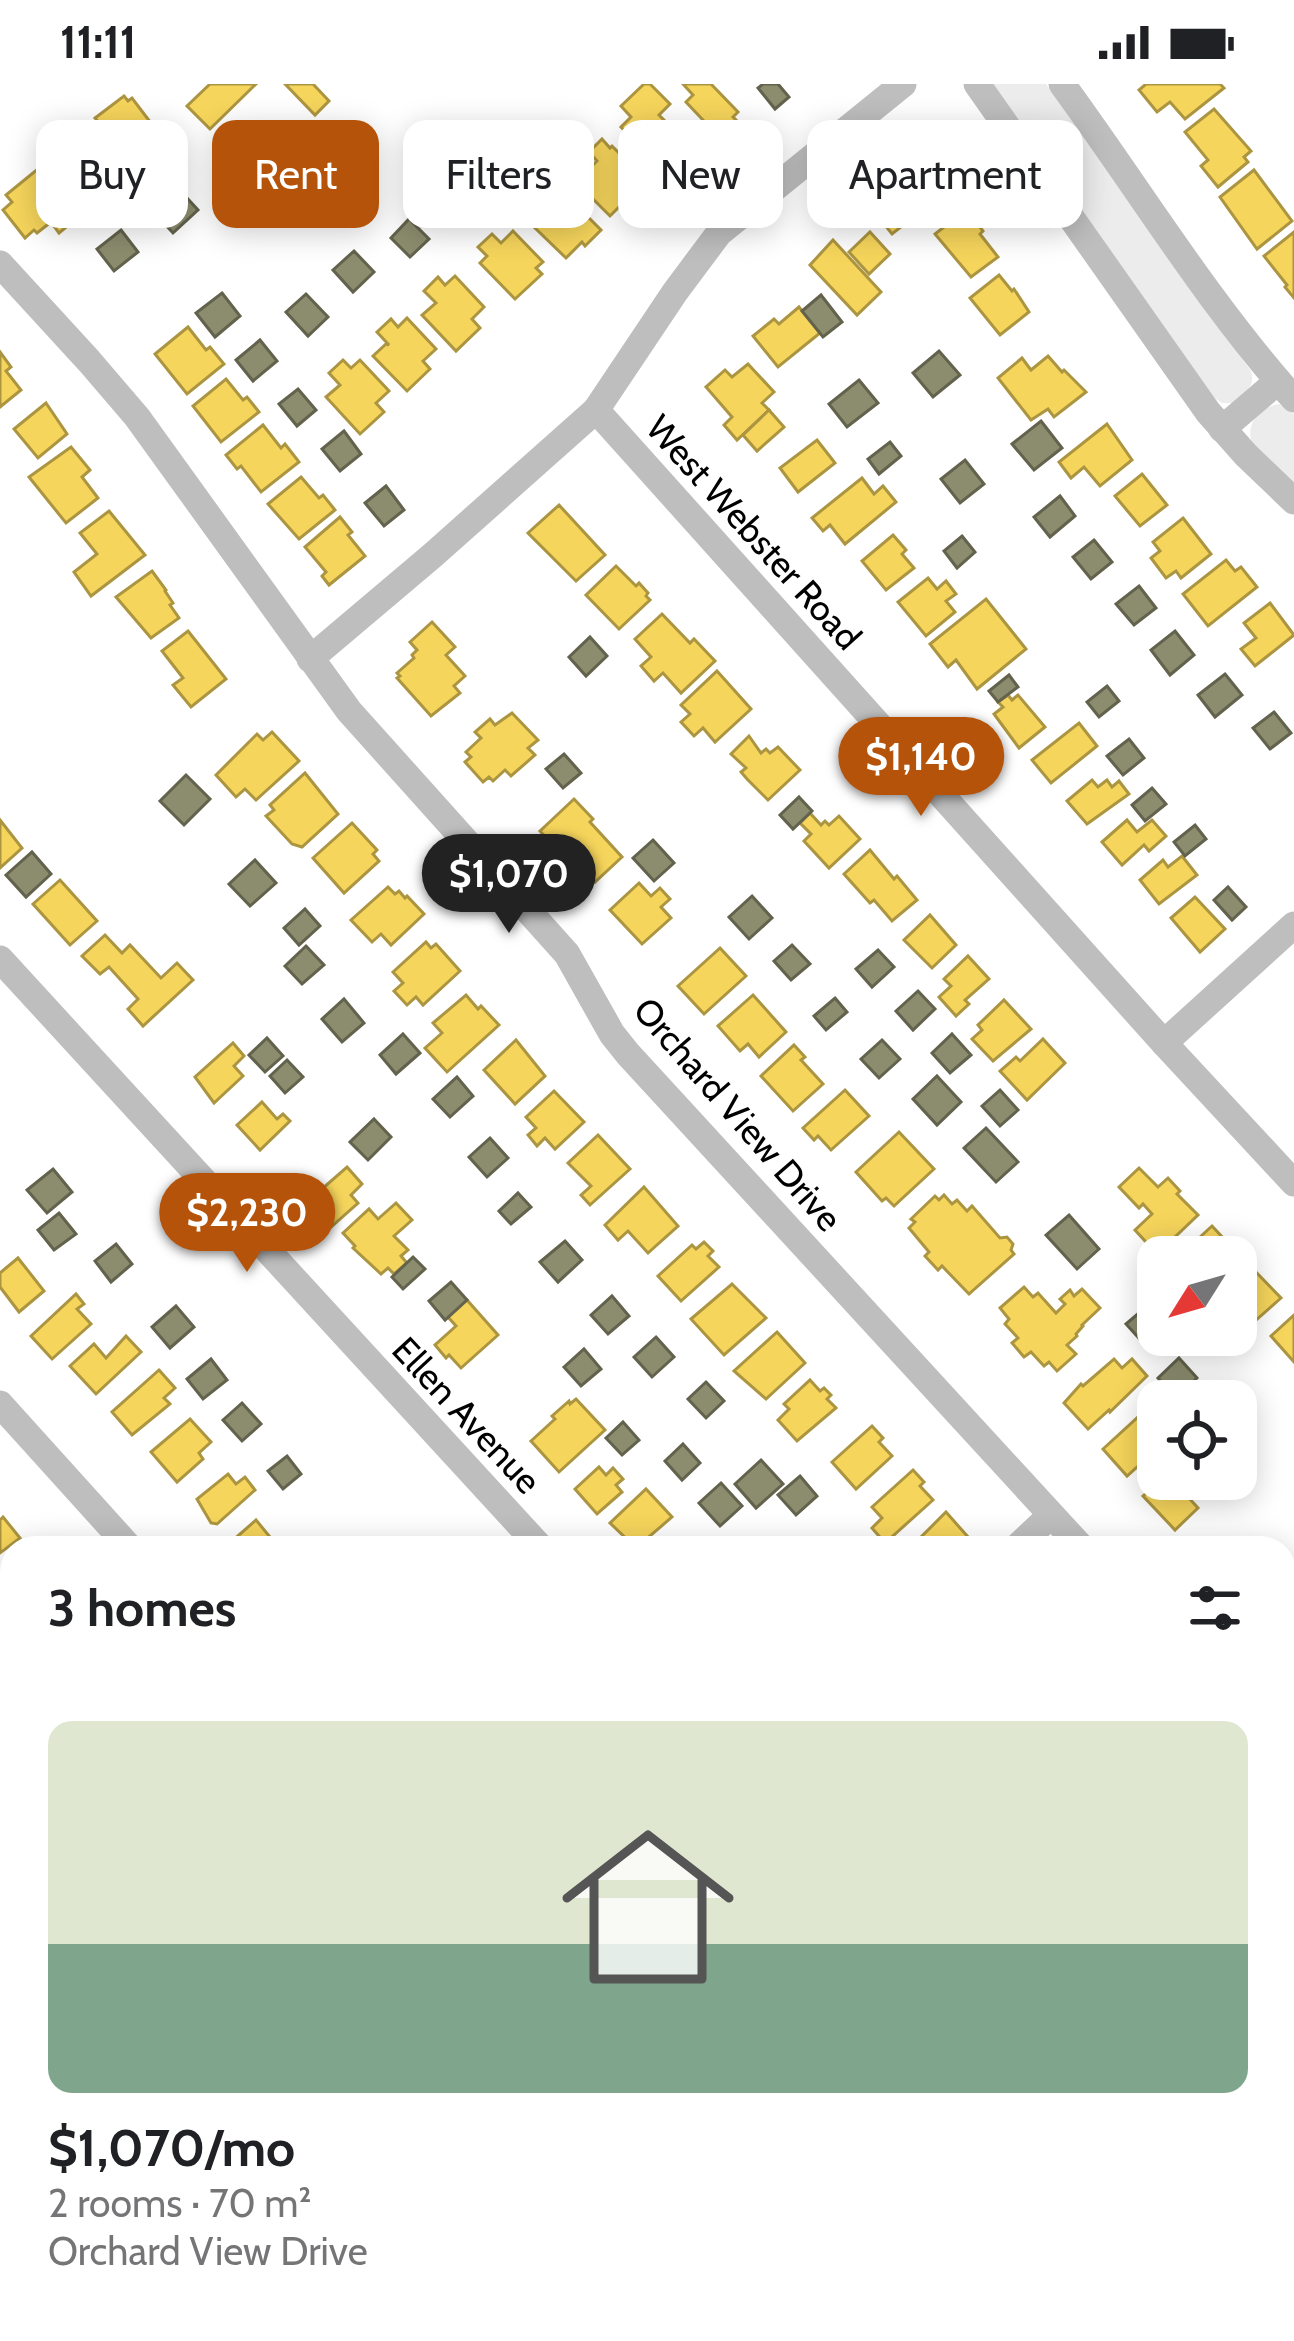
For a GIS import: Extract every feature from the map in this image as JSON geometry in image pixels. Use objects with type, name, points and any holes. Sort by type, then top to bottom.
[{"type":"street","points":[[310,659],[596,410],[719,233],[903,84]]},
{"type":"street","points":[[977,84],[1222,429],[1294,501]]},
{"type":"street","points":[[1062,84],[1209,292],[1286,390],[1222,429]]},
{"type":"street","name":"Orchard View Drive","points":[[0,264],[136,417],[364,728],[567,954],[628,1054],[1071,1536]]},
{"type":"street","name":"West Webster Road","points":[[596,410],[1294,1183]]},
{"type":"street","points":[[1164,1043],[1294,925]]},
{"type":"street","name":"Ellen Avenue","points":[[0,958],[530,1536]]},
{"type":"street","points":[[0,1404],[119,1536]]},
{"type":"street","points":[[1029,1536],[1051,1515]]},
{"type":"shaded area","points":[[991,84],[1046,84],[1072,120],[1017,120]]},
{"type":"shaded area","points":[[1083,136],[1251,371],[1250,386],[1233,403],[1213,397],[1083,214]]},
{"type":"shaded area","points":[[1279,404],[1294,414],[1294,484],[1250,436],[1255,418]]},
{"type":"building: Homes","points":[[210,84],[256,84],[219,120],[212,120],[210,129],[187,106]]},
{"type":"building: Homes","points":[[285,84],[313,84],[329,101],[315,115]]},
{"type":"building: Homes","points":[[644,84],[650,84],[670,104],[659,115],[664,120],[628,120],[631,117],[621,106]]},
{"type":"building: Homes","points":[[683,84],[711,84],[738,112],[733,117],[736,120],[703,120],[686,102],[693,95]]},
{"type":"building: Homes","points":[[1146,84],[1220,84],[1224,88],[1185,119],[1170,102],[1157,112],[1139,90]]},
{"type":"building: Homes","points":[[124,96],[128,101],[132,98],[149,120],[97,120]]},
{"type":"building: Homes","points":[[1214,109],[1251,151],[1244,157],[1248,162],[1218,187],[1201,166],[1208,160],[1185,132]]},
{"type":"building: Homes","points":[[602,139],[618,152],[618,208],[610,216],[594,200],[594,147]]},
{"type":"building: Homes","points":[[1254,170],[1292,221],[1257,249],[1220,197]]},
{"type":"building: Homes","points":[[36,171],[36,228],[43,228],[25,238],[3,210],[12,202],[6,195]]},
{"type":"building: Homes","points":[[594,223],[601,230],[585,246],[582,242],[566,258],[535,228],[594,228]]},
{"type":"building: Homes","points":[[943,228],[981,228],[980,234],[998,257],[971,277],[935,234]]},
{"type":"building: Homes","points":[[513,231],[543,262],[536,268],[542,274],[515,299],[480,263],[487,256],[478,247],[492,234],[501,243]]},
{"type":"building: Homes","points":[[870,232],[890,254],[869,274],[849,252]]},
{"type":"building: Homes","points":[[1294,232],[1294,298],[1264,256]]},
{"type":"building: Homes","points":[[833,240],[881,292],[857,315],[810,265]]},
{"type":"building: Homes","points":[[999,275],[1029,312],[1000,335],[970,298]]},
{"type":"building: Homes","points":[[455,276],[484,307],[472,319],[480,328],[456,351],[422,315],[436,303],[424,291],[438,277],[445,285]]},
{"type":"building: Homes","points":[[799,307],[820,333],[778,367],[753,336],[774,319],[779,324]]},
{"type":"building: Homes","points":[[407,318],[436,349],[423,361],[430,369],[407,391],[373,356],[389,345],[377,332],[391,319],[398,327]]},
{"type":"building: Homes","points":[[188,327],[224,364],[187,394],[155,354]]},
{"type":"building: Homes","points":[[0,352],[11,367],[6,371],[21,390],[0,407]]},
{"type":"building: Homes","points":[[1048,356],[1086,392],[1054,417],[1048,409],[1031,420],[998,378],[1022,358],[1031,370]]},
{"type":"building: Homes","points":[[343,360],[351,368],[360,360],[389,391],[376,403],[384,412],[360,434],[326,397],[340,385],[329,373]]},
{"type":"building: Homes","points":[[748,364],[774,392],[762,403],[769,410],[737,440],[724,425],[732,417],[706,387],[725,370],[732,377]]},
{"type":"building: Homes","points":[[226,379],[259,412],[221,442],[193,406]]},
{"type":"building: Homes","points":[[46,403],[67,434],[38,458],[14,429]]},
{"type":"building: Homes","points":[[769,410],[784,427],[757,451],[743,435]]},
{"type":"building: Homes","points":[[1107,424],[1132,460],[1100,486],[1084,467],[1071,478],[1059,462]]},
{"type":"building: Homes","points":[[263,425],[299,462],[261,492],[226,455]]},
{"type":"building: Homes","points":[[817,440],[835,463],[798,492],[780,468]]},
{"type":"building: Homes","points":[[71,447],[90,470],[82,477],[98,498],[66,523],[29,477]]},
{"type":"building: Homes","points":[[1142,474],[1167,505],[1140,526],[1115,496]]},
{"type":"building: Homes","points":[[301,477],[335,510],[299,539],[268,504]]},
{"type":"building: Homes","points":[[862,478],[874,494],[883,486],[896,502],[845,544],[830,525],[823,531],[812,518]]},
{"type":"building: Homes","points":[[559,505],[605,555],[576,581],[528,533]]},
{"type":"building: Homes","points":[[109,511],[145,555],[91,596],[74,572],[97,554],[80,533]]},
{"type":"building: Homes","points":[[340,517],[365,556],[329,585],[322,576],[326,572],[305,547]]},
{"type":"building: Homes","points":[[1183,518],[1211,554],[1181,578],[1176,571],[1166,578],[1151,558],[1160,551],[1153,542]]},
{"type":"building: Homes","points":[[893,535],[914,568],[886,590],[862,561]]},
{"type":"building: Homes","points":[[1226,560],[1235,571],[1241,567],[1257,587],[1208,626],[1183,594]]},
{"type":"building: Homes","points":[[616,566],[636,586],[639,583],[650,600],[619,629],[586,595]]},
{"type":"building: Homes","points":[[152,571],[179,618],[151,638],[116,597]]},
{"type":"building: Homes","points":[[928,578],[937,589],[946,581],[956,594],[946,601],[955,612],[926,636],[898,602]]},
{"type":"building: Homes","points":[[986,599],[1026,649],[977,689],[956,660],[948,667],[930,644]]},
{"type":"building: Homes","points":[[1270,603],[1294,635],[1255,666],[1241,649],[1256,638],[1244,623]]},
{"type":"building: Homes","points":[[662,614],[715,661],[681,693],[663,673],[654,681],[641,666],[651,657],[635,639]]},
{"type":"building: Homes","points":[[432,622],[455,647],[446,655],[465,676],[454,686],[460,693],[431,716],[397,673],[414,658],[417,650],[410,642]]},
{"type":"building: Homes","points":[[188,631],[226,679],[191,707],[173,685],[183,678],[162,651]]},
{"type":"building: Homes","points":[[717,671],[751,709],[715,742],[703,728],[694,736],[681,722],[690,714],[681,705]]},
{"type":"building: Homes","points":[[1008,695],[1012,700],[1018,695],[1045,727],[1019,748],[994,714],[1003,707],[998,702]]},
{"type":"building: Homes","points":[[512,713],[538,740],[528,748],[535,755],[511,776],[505,770],[493,781],[489,777],[483,782],[465,762],[471,757],[466,752],[481,738],[475,732],[490,719],[495,725]]},
{"type":"building: Homes","points":[[1079,723],[1097,746],[1051,783],[1032,760]]},
{"type":"building: Homes","points":[[272,732],[299,761],[256,800],[245,789],[236,797],[216,775],[257,734],[263,740]]},
{"type":"building: Homes","points":[[749,736],[761,753],[778,747],[800,770],[768,800],[731,754]]},
{"type":"building: Homes","points":[[305,773],[338,814],[302,847],[292,844],[266,816],[274,810],[270,805]]},
{"type":"building: Homes","points":[[1092,780],[1098,787],[1107,780],[1112,787],[1119,781],[1129,794],[1087,824],[1067,801]]},
{"type":"building: Homes","points":[[574,799],[622,857],[595,882],[540,831]]},
{"type":"building: Homes","points":[[810,813],[821,825],[839,816],[860,839],[829,868],[804,841],[811,834],[800,823]]},
{"type":"building: Homes","points":[[0,820],[22,848],[0,868]]},
{"type":"building: Homes","points":[[1127,820],[1137,832],[1152,820],[1166,836],[1149,851],[1144,845],[1122,865],[1102,842]]},
{"type":"building: Homes","points":[[352,823],[377,850],[373,854],[379,861],[344,893],[313,858]]},
{"type":"building: Homes","points":[[870,850],[917,900],[892,921],[844,874]]},
{"type":"building: Homes","points":[[1182,856],[1197,875],[1159,904],[1140,880],[1163,860],[1168,867]]},
{"type":"building: Homes","points":[[60,880],[97,921],[70,945],[33,904]]},
{"type":"building: Homes","points":[[639,883],[651,896],[660,888],[670,899],[661,907],[671,918],[642,944],[610,910]]},
{"type":"building: Homes","points":[[388,887],[407,896],[424,914],[391,945],[381,934],[372,942],[351,920]]},
{"type":"building: Homes","points":[[1195,897],[1225,929],[1200,952],[1171,918]]},
{"type":"building: Homes","points":[[930,915],[956,945],[932,968],[904,940]]},
{"type":"building: Homes","points":[[105,935],[122,953],[130,945],[161,978],[177,963],[193,980],[143,1026],[128,1009],[138,999],[109,967],[100,974],[82,956]]},
{"type":"building: Homes","points":[[426,942],[431,948],[436,944],[460,971],[423,1005],[416,997],[407,1005],[394,991],[403,983],[393,972]]},
{"type":"building: Homes","points":[[720,948],[746,976],[704,1014],[678,986]]},
{"type":"building: Homes","points":[[968,956],[989,979],[965,1000],[969,1004],[956,1016],[939,997],[951,986],[944,979]]},
{"type":"building: Homes","points":[[466,995],[499,1025],[447,1072],[425,1048],[442,1033],[433,1023]]},
{"type":"building: Homes","points":[[753,995],[786,1032],[759,1057],[748,1044],[740,1051],[718,1026]]},
{"type":"building: Homes","points":[[1004,1000],[1031,1029],[993,1061],[972,1039],[982,1030],[978,1025]]},
{"type":"building: Homes","points":[[1043,1039],[1065,1063],[1027,1100],[1000,1071],[1016,1057],[1020,1061]]},
{"type":"building: Homes","points":[[516,1040],[545,1076],[515,1104],[484,1070]]},
{"type":"building: Homes","points":[[233,1043],[244,1056],[234,1066],[243,1076],[214,1103],[195,1077]]},
{"type":"building: Homes","points":[[794,1045],[823,1084],[793,1111],[761,1076]]},
{"type":"building: Homes","points":[[845,1090],[869,1116],[831,1150],[803,1128]]},
{"type":"building: Homes","points":[[554,1091],[584,1122],[555,1149],[545,1138],[537,1146],[528,1135],[536,1128],[526,1117]]},
{"type":"building: Homes","points":[[262,1102],[277,1119],[283,1114],[290,1121],[260,1150],[237,1125]]},
{"type":"building: Homes","points":[[899,1132],[934,1169],[894,1206],[886,1198],[882,1201],[856,1172]]},
{"type":"building: Homes","points":[[598,1135],[630,1169],[590,1205],[581,1195],[591,1186],[568,1163]]},
{"type":"building: Homes","points":[[347,1167],[362,1184],[351,1195],[358,1203],[330,1228],[307,1202]]},
{"type":"building: Homes","points":[[1139,1168],[1158,1187],[1168,1178],[1198,1215],[1176,1236],[1140,1236],[1135,1230],[1152,1214],[1119,1187]]},
{"type":"building: Homes","points":[[644,1187],[678,1226],[648,1253],[628,1231],[618,1240],[605,1225]]},
{"type":"building: Homes","points":[[944,1195],[967,1211],[972,1206],[1000,1238],[1007,1237],[1013,1244],[1014,1254],[969,1294],[925,1256],[929,1252],[909,1228],[915,1222],[911,1219],[935,1196],[939,1200]]},
{"type":"building: Homes","points":[[396,1203],[412,1220],[394,1236],[408,1250],[401,1256],[407,1263],[394,1274],[388,1268],[381,1274],[343,1233],[369,1209],[378,1219]]},
{"type":"building: Homes","points":[[1212,1226],[1221,1236],[1201,1236]]},
{"type":"building: Homes","points":[[704,1242],[713,1251],[708,1256],[719,1267],[681,1301],[658,1276],[692,1245],[696,1249]]},
{"type":"building: Homes","points":[[18,1258],[44,1291],[19,1312],[0,1287],[0,1273]]},
{"type":"building: Homes","points":[[1257,1273],[1281,1298],[1257,1319]]},
{"type":"building: Homes","points":[[732,1284],[766,1318],[724,1355],[691,1319]]},
{"type":"building: Homes","points":[[1024,1287],[1033,1297],[1038,1293],[1056,1313],[1065,1304],[1060,1299],[1070,1290],[1074,1296],[1082,1289],[1100,1308],[1067,1345],[1076,1354],[1057,1371],[1049,1362],[1044,1366],[1031,1352],[1024,1357],[1012,1343],[1018,1338],[1005,1324],[1009,1319],[1000,1308]]},
{"type":"building: Homes","points":[[76,1294],[84,1304],[77,1309],[91,1324],[52,1359],[31,1336]]},
{"type":"building: Homes","points":[[467,1300],[498,1335],[461,1368],[435,1345],[456,1326],[448,1317]]},
{"type":"building: Homes","points":[[1294,1315],[1294,1362],[1271,1336]]},
{"type":"building: Homes","points":[[777,1332],[805,1363],[766,1399],[734,1371]]},
{"type":"building: Homes","points":[[126,1336],[141,1352],[96,1394],[70,1366],[94,1344],[106,1358]]},
{"type":"building: Homes","points":[[1114,1359],[1122,1368],[1132,1359],[1147,1376],[1137,1380],[1137,1386],[1088,1429],[1064,1403]]},
{"type":"building: Homes","points":[[159,1370],[175,1388],[164,1398],[170,1404],[132,1435],[112,1412]]},
{"type":"building: Homes","points":[[810,1380],[831,1395],[827,1399],[836,1408],[797,1441],[778,1420],[789,1409],[784,1404]]},
{"type":"building: Homes","points":[[576,1399],[605,1430],[559,1472],[531,1441],[555,1419],[552,1416]]},
{"type":"building: Homes","points":[[1137,1418],[1137,1467],[1127,1476],[1103,1449]]},
{"type":"building: Homes","points":[[190,1419],[211,1442],[199,1453],[203,1459],[177,1482],[151,1452]]},
{"type":"building: Homes","points":[[872,1426],[892,1456],[856,1489],[832,1462]]},
{"type":"building: Homes","points":[[599,1467],[606,1475],[613,1468],[623,1479],[616,1485],[622,1492],[597,1514],[575,1489]]},
{"type":"building: Homes","points":[[913,1470],[933,1500],[893,1536],[879,1536],[872,1528],[882,1518],[872,1507]]},
{"type":"building: Homes","points":[[228,1474],[236,1484],[245,1477],[255,1490],[217,1524],[211,1523],[197,1499]]},
{"type":"building: Homes","points":[[646,1489],[672,1517],[650,1536],[624,1536],[610,1523]]},
{"type":"building: Homes","points":[[1147,1500],[1191,1500],[1198,1508],[1175,1530]]},
{"type":"building: Homes","points":[[946,1512],[967,1536],[922,1536]]},
{"type":"building: Homes","points":[[3,1517],[18,1536],[0,1536]]},
{"type":"building: Homes","points":[[256,1520],[269,1536],[238,1536]]},
{"type":"building: Industry","points":[[778,84],[789,97],[775,109],[758,88]]},
{"type":"building: Industry","points":[[188,199],[198,210],[188,219]]},
{"type":"building: Industry","points":[[403,225],[418,228],[429,239],[410,257],[391,238]]},
{"type":"building: Industry","points":[[121,230],[138,252],[114,271],[97,249]]},
{"type":"building: Industry","points":[[354,251],[374,272],[353,292],[333,270]]},
{"type":"building: Industry","points":[[222,293],[240,316],[215,337],[196,313]]},
{"type":"building: Industry","points":[[306,294],[328,317],[308,336],[286,312]]},
{"type":"building: Industry","points":[[821,295],[842,322],[823,337],[802,311]]},
{"type":"building: Industry","points":[[260,340],[277,361],[253,381],[236,360]]},
{"type":"building: Industry","points":[[939,351],[960,375],[933,397],[913,373]]},
{"type":"building: Industry","points":[[859,380],[878,403],[847,427],[829,404]]},
{"type":"building: Industry","points":[[298,389],[316,410],[297,426],[279,404]]},
{"type":"building: Industry","points":[[1041,421],[1062,448],[1034,470],[1012,444]]},
{"type":"building: Industry","points":[[344,431],[361,454],[340,471],[322,449]]},
{"type":"building: Industry","points":[[890,442],[901,456],[879,474],[868,459]]},
{"type":"building: Industry","points":[[965,460],[984,484],[960,503],[941,479]]},
{"type":"building: Industry","points":[[386,486],[404,510],[384,526],[365,503]]},
{"type":"building: Industry","points":[[1060,496],[1075,516],[1050,537],[1034,517]]},
{"type":"building: Industry","points":[[962,536],[975,552],[957,568],[944,551]]},
{"type":"building: Industry","points":[[1094,540],[1112,562],[1091,579],[1073,557]]},
{"type":"building: Industry","points":[[1139,586],[1156,608],[1134,625],[1116,604]]},
{"type":"building: Industry","points":[[1175,631],[1194,655],[1170,675],[1151,650]]},
{"type":"building: Industry","points":[[590,637],[607,656],[586,676],[569,657]]},
{"type":"building: Industry","points":[[1225,674],[1242,695],[1215,717],[1198,695]]},
{"type":"building: Industry","points":[[1009,675],[1018,687],[998,702],[989,691]]},
{"type":"building: Industry","points":[[1107,686],[1119,701],[1099,717],[1087,702]]},
{"type":"building: Industry","points":[[1274,712],[1291,733],[1270,749],[1253,728]]},
{"type":"building: Industry","points":[[1129,739],[1144,758],[1123,775],[1107,756]]},
{"type":"building: Industry","points":[[564,754],[581,773],[563,788],[546,769]]},
{"type":"building: Industry","points":[[186,775],[210,799],[184,825],[160,801]]},
{"type":"building: Industry","points":[[1152,788],[1166,804],[1145,821],[1132,805]]},
{"type":"building: Industry","points":[[799,797],[812,811],[793,829],[780,815]]},
{"type":"building: Industry","points":[[1195,825],[1206,839],[1185,856],[1174,842]]},
{"type":"building: Industry","points":[[653,840],[674,863],[654,881],[633,858]]},
{"type":"building: Industry","points":[[32,852],[51,874],[26,897],[6,875]]},
{"type":"building: Industry","points":[[255,860],[276,883],[250,906],[229,884]]},
{"type":"building: Industry","points":[[1228,887],[1246,907],[1232,920],[1214,900]]},
{"type":"building: Industry","points":[[752,896],[772,918],[749,939],[729,917]]},
{"type":"building: Industry","points":[[305,909],[320,926],[299,945],[284,928]]},
{"type":"building: Industry","points":[[792,945],[810,964],[791,980],[774,961]]},
{"type":"building: Industry","points":[[306,946],[324,965],[302,984],[285,966]]},
{"type":"building: Industry","points":[[878,950],[894,967],[872,987],[856,969]]},
{"type":"building: Industry","points":[[918,991],[935,1009],[913,1030],[896,1011]]},
{"type":"building: Industry","points":[[835,998],[847,1012],[826,1030],[814,1016]]},
{"type":"building: Industry","points":[[344,999],[364,1023],[342,1042],[322,1019]]},
{"type":"building: Industry","points":[[403,1034],[420,1053],[396,1074],[380,1055]]},
{"type":"building: Industry","points":[[952,1034],[971,1055],[950,1073],[932,1053]]},
{"type":"building: Industry","points":[[267,1038],[283,1056],[265,1072],[249,1055]]},
{"type":"building: Industry","points":[[882,1040],[900,1059],[879,1078],[861,1059]]},
{"type":"building: Industry","points":[[287,1060],[303,1077],[285,1093],[270,1076]]},
{"type":"building: Industry","points":[[937,1076],[961,1102],[937,1125],[913,1099]]},
{"type":"building: Industry","points":[[457,1077],[473,1096],[450,1117],[433,1099]]},
{"type":"building: Industry","points":[[1000,1090],[1018,1110],[1000,1126],[982,1106]]},
{"type":"building: Industry","points":[[374,1119],[391,1137],[368,1160],[350,1142]]},
{"type":"building: Industry","points":[[986,1128],[1018,1162],[996,1182],[964,1148]]},
{"type":"building: Industry","points":[[490,1138],[508,1158],[487,1177],[469,1157]]},
{"type":"building: Industry","points":[[53,1169],[72,1192],[47,1213],[27,1190]]},
{"type":"building: Industry","points":[[518,1193],[531,1207],[511,1224],[499,1211]]},
{"type":"building: Industry","points":[[59,1213],[76,1234],[54,1250],[38,1230]]},
{"type":"building: Industry","points":[[1069,1215],[1099,1249],[1077,1269],[1046,1235]]},
{"type":"building: Industry","points":[[565,1241],[582,1260],[558,1282],[540,1262]]},
{"type":"building: Industry","points":[[116,1244],[132,1264],[111,1282],[95,1261]]},
{"type":"building: Industry","points":[[413,1257],[425,1269],[403,1289],[392,1277]]},
{"type":"building: Industry","points":[[451,1282],[467,1300],[445,1320],[429,1301]]},
{"type":"building: Industry","points":[[612,1296],[629,1316],[608,1334],[591,1315]]},
{"type":"building: Industry","points":[[176,1306],[194,1327],[170,1348],[152,1327]]},
{"type":"building: Industry","points":[[1137,1315],[1137,1336],[1126,1324]]},
{"type":"building: Industry","points":[[656,1337],[674,1357],[652,1377],[634,1357]]},
{"type":"building: Industry","points":[[584,1349],[601,1369],[581,1386],[564,1367]]},
{"type":"building: Industry","points":[[1179,1358],[1197,1378],[1160,1380]]},
{"type":"building: Industry","points":[[211,1359],[227,1380],[203,1399],[187,1379]]},
{"type":"building: Industry","points":[[706,1382],[724,1401],[706,1418],[688,1399]]},
{"type":"building: Industry","points":[[242,1403],[261,1424],[242,1441],[223,1420]]},
{"type":"building: Industry","points":[[623,1422],[639,1440],[622,1455],[606,1438]]},
{"type":"building: Industry","points":[[683,1444],[700,1463],[682,1480],[665,1461]]},
{"type":"building: Industry","points":[[287,1456],[301,1474],[283,1489],[268,1471]]},
{"type":"building: Industry","points":[[761,1460],[783,1484],[756,1508],[735,1484]]},
{"type":"building: Industry","points":[[800,1476],[817,1496],[796,1515],[778,1495]]},
{"type":"building: Industry","points":[[721,1483],[742,1506],[720,1526],[699,1503]]}]
